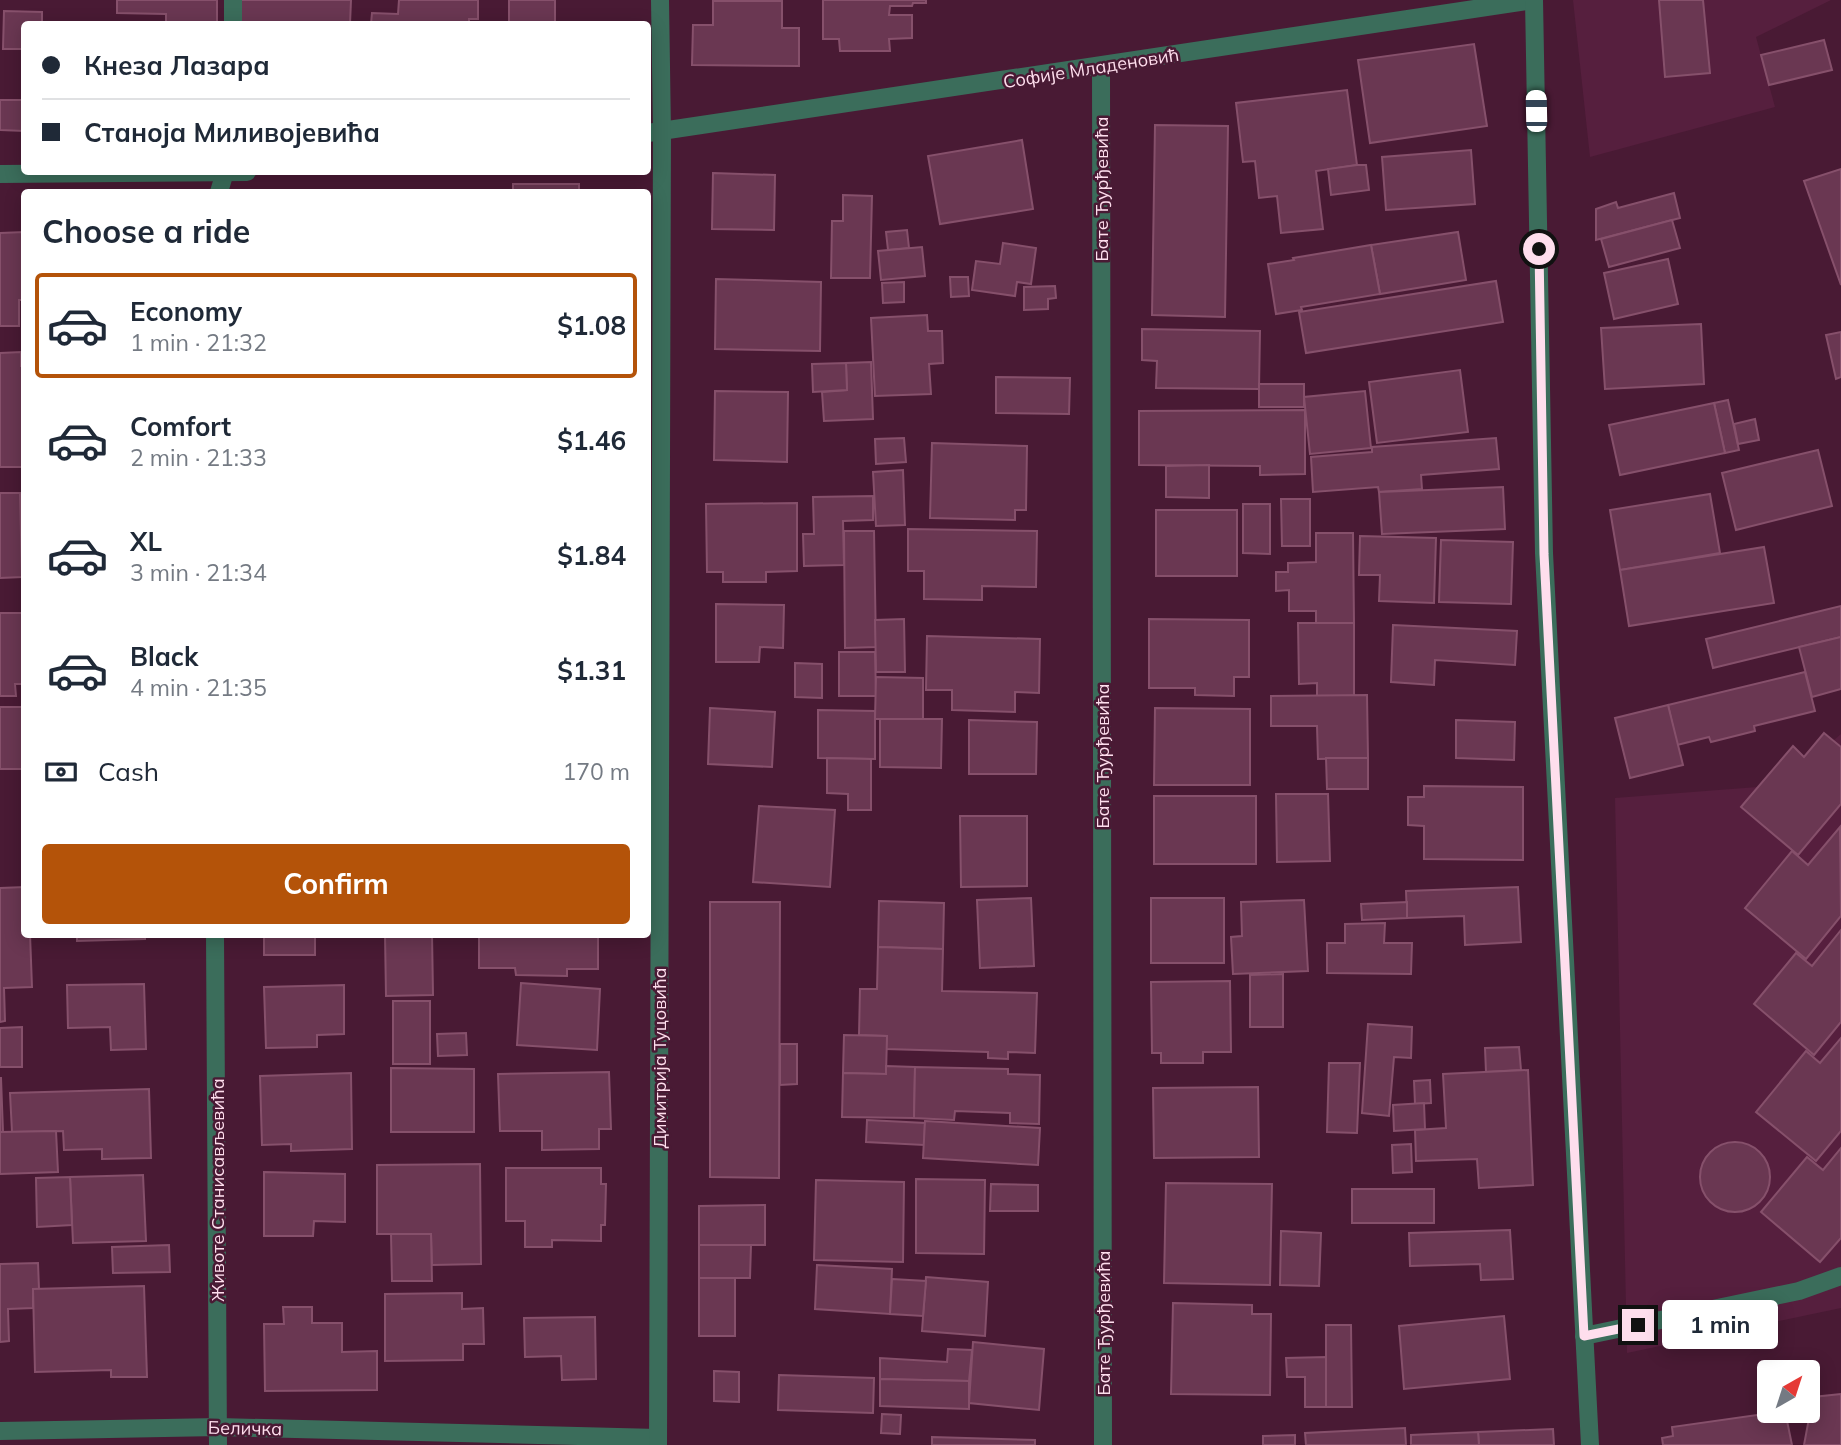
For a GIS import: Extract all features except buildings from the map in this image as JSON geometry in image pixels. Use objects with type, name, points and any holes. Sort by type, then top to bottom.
[{"type":"street","points":[[233,0],[233,21]]},
{"type":"street","name":"Димитрија Туцовића","points":[[658,1442],[655,133],[660,0]]},
{"type":"street","points":[[1534,0],[1544,554],[1590,1445]]},
{"type":"street","name":"Софије Младеновић","points":[[655,133],[1534,0]]},
{"type":"street","name":"Бате Ђурђевића","points":[[1101,66],[1103,1445]]},
{"type":"street","points":[[0,174],[21,174]]},
{"type":"street","name":"Животе Станисављевића","points":[[215,938],[218,1445]]},
{"type":"street","points":[[1584,1336],[1799,1292],[1841,1276]]},
{"type":"street","name":"Беличка","points":[[0,1431],[219,1427],[658,1442]]},
{"type":"shaded area","points":[[1573,0],[1831,0],[1756,37],[1775,107],[1590,157]]},
{"type":"shaded area","points":[[1841,734],[1841,1308],[1627,1353],[1615,798],[1782,785]]},
{"type":"route","points":[[1539,249],[1544,554],[1584,1336],[1638,1325]]}]
